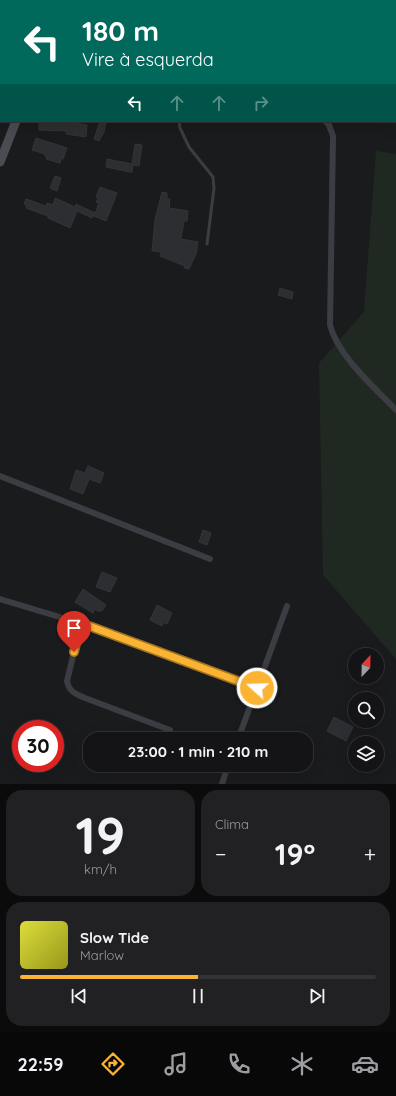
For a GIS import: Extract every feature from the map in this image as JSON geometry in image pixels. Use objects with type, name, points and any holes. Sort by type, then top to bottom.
[{"type":"street","points":[[0,162],[16,122]]},
{"type":"street","points":[[326,122],[329,125],[332,136],[330,325],[332,335],[358,369],[396,410]]},
{"type":"street","points":[[0,476],[210,560]]},
{"type":"street","points":[[0,599],[81,623],[257,688]]},
{"type":"street","points":[[241,732],[286,606]]},
{"type":"street","points":[[81,623],[67,681],[68,688],[72,692],[85,698],[170,730]]},
{"type":"street","points":[[222,784],[226,772]]},
{"type":"lane","points":[[179,122],[180,128],[189,147],[213,177],[214,188],[207,244]]},
{"type":"shaded area","points":[[376,151],[396,154],[396,659],[323,575],[319,363],[364,312]]},
{"type":"building","points":[[39,122],[65,122],[87,125],[86,137],[66,134],[66,131],[39,130]]},
{"type":"building","points":[[100,122],[106,122],[104,132],[99,141],[94,139]]},
{"type":"building","points":[[36,138],[67,148],[60,163],[46,159],[47,156],[45,156],[45,154],[32,150]]},
{"type":"building","points":[[135,144],[142,145],[139,166],[133,165],[132,172],[106,167],[107,159],[132,164]]},
{"type":"building","points":[[55,176],[61,178],[57,191],[50,188]]},
{"type":"building","points":[[100,187],[117,193],[106,221],[94,216],[99,203],[96,202],[98,198],[96,197]]},
{"type":"building","points":[[162,192],[167,193],[167,199],[170,199],[169,208],[188,211],[187,221],[184,221],[181,239],[198,242],[196,254],[189,269],[160,256],[161,252],[152,251],[155,220]]},
{"type":"building","points":[[55,198],[75,207],[76,204],[95,213],[92,218],[77,211],[70,228],[48,218],[48,216],[26,208],[27,206],[24,204],[26,199],[46,206],[47,203],[53,205]]},
{"type":"building","points":[[280,288],[293,292],[292,299],[278,295]]},
{"type":"building","points":[[88,466],[104,473],[100,483],[89,479],[83,494],[70,489],[76,470],[85,473]]},
{"type":"building","points":[[203,530],[211,533],[207,545],[199,542]]},
{"type":"building","points":[[102,572],[117,578],[110,592],[96,587]]},
{"type":"building","points":[[83,589],[106,605],[102,611],[100,610],[99,612],[95,609],[93,613],[75,602]]},
{"type":"building","points":[[157,605],[172,613],[167,624],[164,622],[162,626],[150,620]]},
{"type":"building","points":[[334,717],[348,724],[348,728],[352,728],[346,741],[327,731]]},
{"type":"route","points":[[74,652],[81,623],[257,688]]}]
